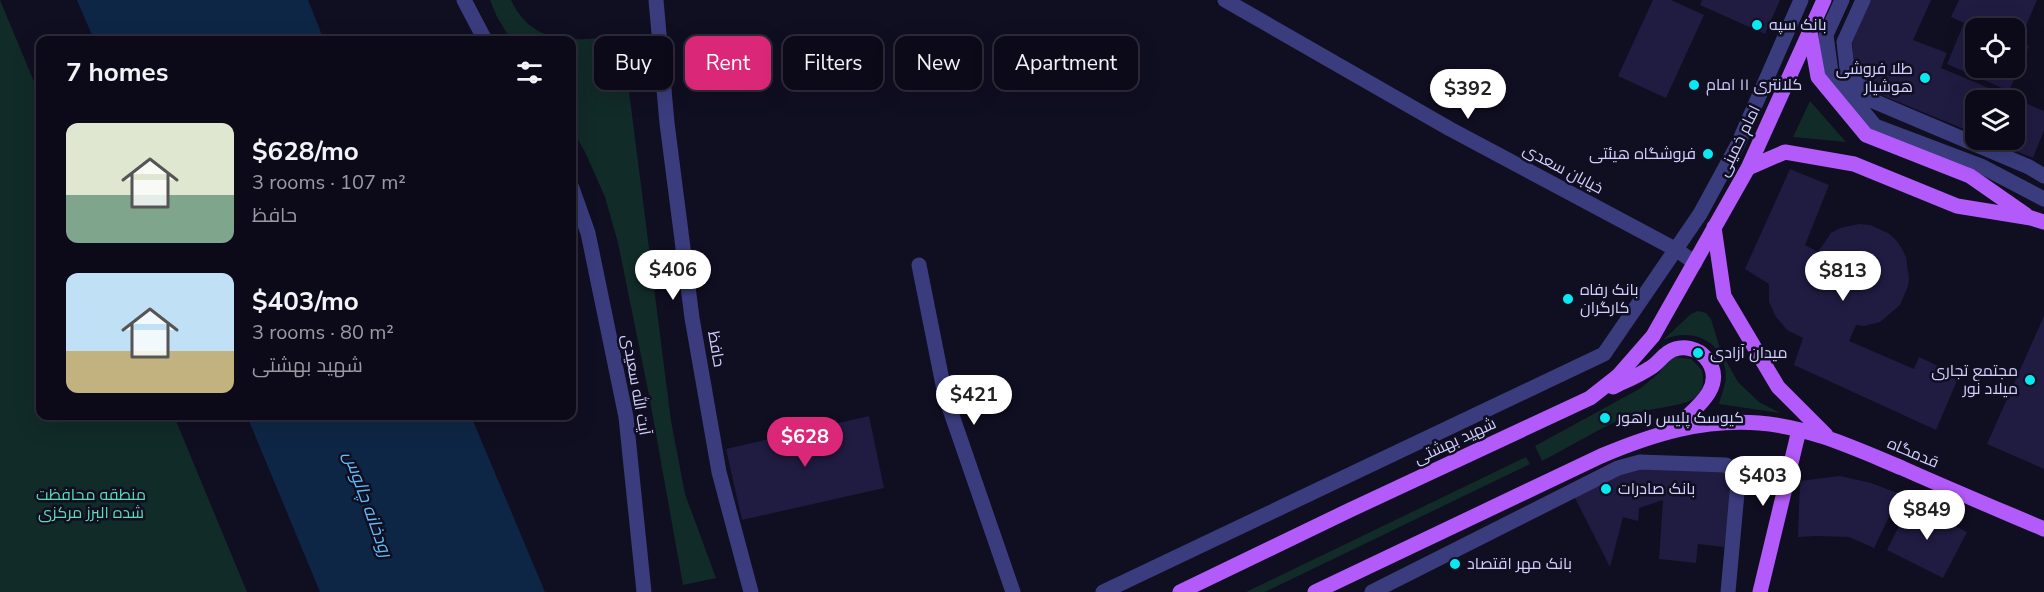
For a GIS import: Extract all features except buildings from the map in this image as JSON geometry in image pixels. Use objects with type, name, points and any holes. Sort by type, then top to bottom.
[{"type":"main road","name":"امام خمینی","points":[[1695,263],[1748,168],[1824,0]]},
{"type":"main road","points":[[1810,32],[1818,77],[1866,135],[1970,176],[2038,220]]},
{"type":"main road","points":[[1748,168],[1785,152],[1843,162],[1854,164],[1957,206],[2038,220]]},
{"type":"main road","points":[[1714,227],[1724,296],[1778,387],[1826,436]]},
{"type":"main road","name":"شهید بهشتی","points":[[1180,592],[1590,398],[1618,376],[1653,336],[1695,263]]},
{"type":"main road","points":[[1590,398],[1653,367],[1666,353],[1684,348],[1694,350],[1702,354],[1712,370],[1712,389],[1707,397],[1672,430]]},
{"type":"main road","points":[[1315,592],[1638,440],[1672,430],[1710,425],[1759,423],[1799,430],[1760,592]]},
{"type":"main road","name":"قدمگاه","points":[[1799,430],[1826,436],[2044,529]]},
{"type":"street","points":[[464,0],[483,36]]},
{"type":"street","name":"حافظ","points":[[656,0],[667,123],[692,318],[719,472],[751,592]]},
{"type":"street","name":"خیابان سعدی","points":[[1225,0],[1450,129],[1677,250],[1695,263]]},
{"type":"street","points":[[1103,592],[1604,354],[1700,214],[1738,144],[1802,0]]},
{"type":"street","points":[[1842,0],[1826,35],[1831,72],[1875,126],[1981,166],[2044,199]]},
{"type":"street","points":[[1863,0],[1844,42],[1847,69],[1871,100],[2029,167],[2044,176]]},
{"type":"street","name":"آیت الله سعیدی","points":[[576,199],[588,233],[626,417],[644,592]]},
{"type":"street","points":[[919,265],[945,395],[1013,592]]},
{"type":"street","points":[[1372,592],[1618,468],[1640,462],[1726,465],[1734,472],[1738,482],[1728,592]]},
{"type":"green space","name":"منطقه محافظت شده البرز مرکزی","points":[[0,0],[36,86],[36,420],[176,420],[247,592],[0,592]]},
{"type":"green space","points":[[490,0],[511,0],[521,16],[532,27],[552,36],[509,36]]},
{"type":"green space","points":[[576,39],[594,39],[594,90],[629,90],[671,421],[685,494],[716,578],[683,585],[649,395],[618,243],[605,197],[576,136]]},
{"type":"green space","points":[[1810,101],[1846,142],[1793,137]]},
{"type":"green space","points":[[1698,311],[1706,313],[1711,319],[1721,352],[1738,382],[1759,402],[1780,413],[1719,404],[1726,373],[1722,358],[1716,349],[1702,338],[1692,336],[1683,335],[1663,340],[1691,314]]},
{"type":"green space","points":[[1675,357],[1691,359],[1702,370],[1702,386],[1697,396],[1688,402],[1630,415],[1542,461],[1535,446],[1641,388],[1659,373],[1668,360]]},
{"type":"green space","points":[[1526,457],[1530,464],[1265,592],[1246,592]]},
{"type":"water","points":[[77,0],[308,0],[322,36],[92,36]]},
{"type":"water","name":"رودخانه چالوس","points":[[249,420],[473,420],[545,592],[320,592]]},
{"type":"place","name":"بانک سپه","points":[[1757,25]]},
{"type":"place","name":"طلا فروشی هوشیار","points":[[1925,78]]},
{"type":"place","name":"کلانتری ۱۱ امام","points":[[1694,85]]},
{"type":"place","name":"فروشگاه هیئتی","points":[[1708,154]]},
{"type":"place","name":"بانک رفاه کارگران","points":[[1568,299]]},
{"type":"place","name":"میدان آزادی","points":[[1698,353]]},
{"type":"place","name":"مجتمع تجاری میلاد نور","points":[[2030,380]]},
{"type":"place","name":"کیوسک پلیس راهور","points":[[1605,418]]},
{"type":"place","name":"بانک صادرات","points":[[1606,489]]},
{"type":"place","name":"بانک مهر اقتصاد","points":[[1455,564]]}]
